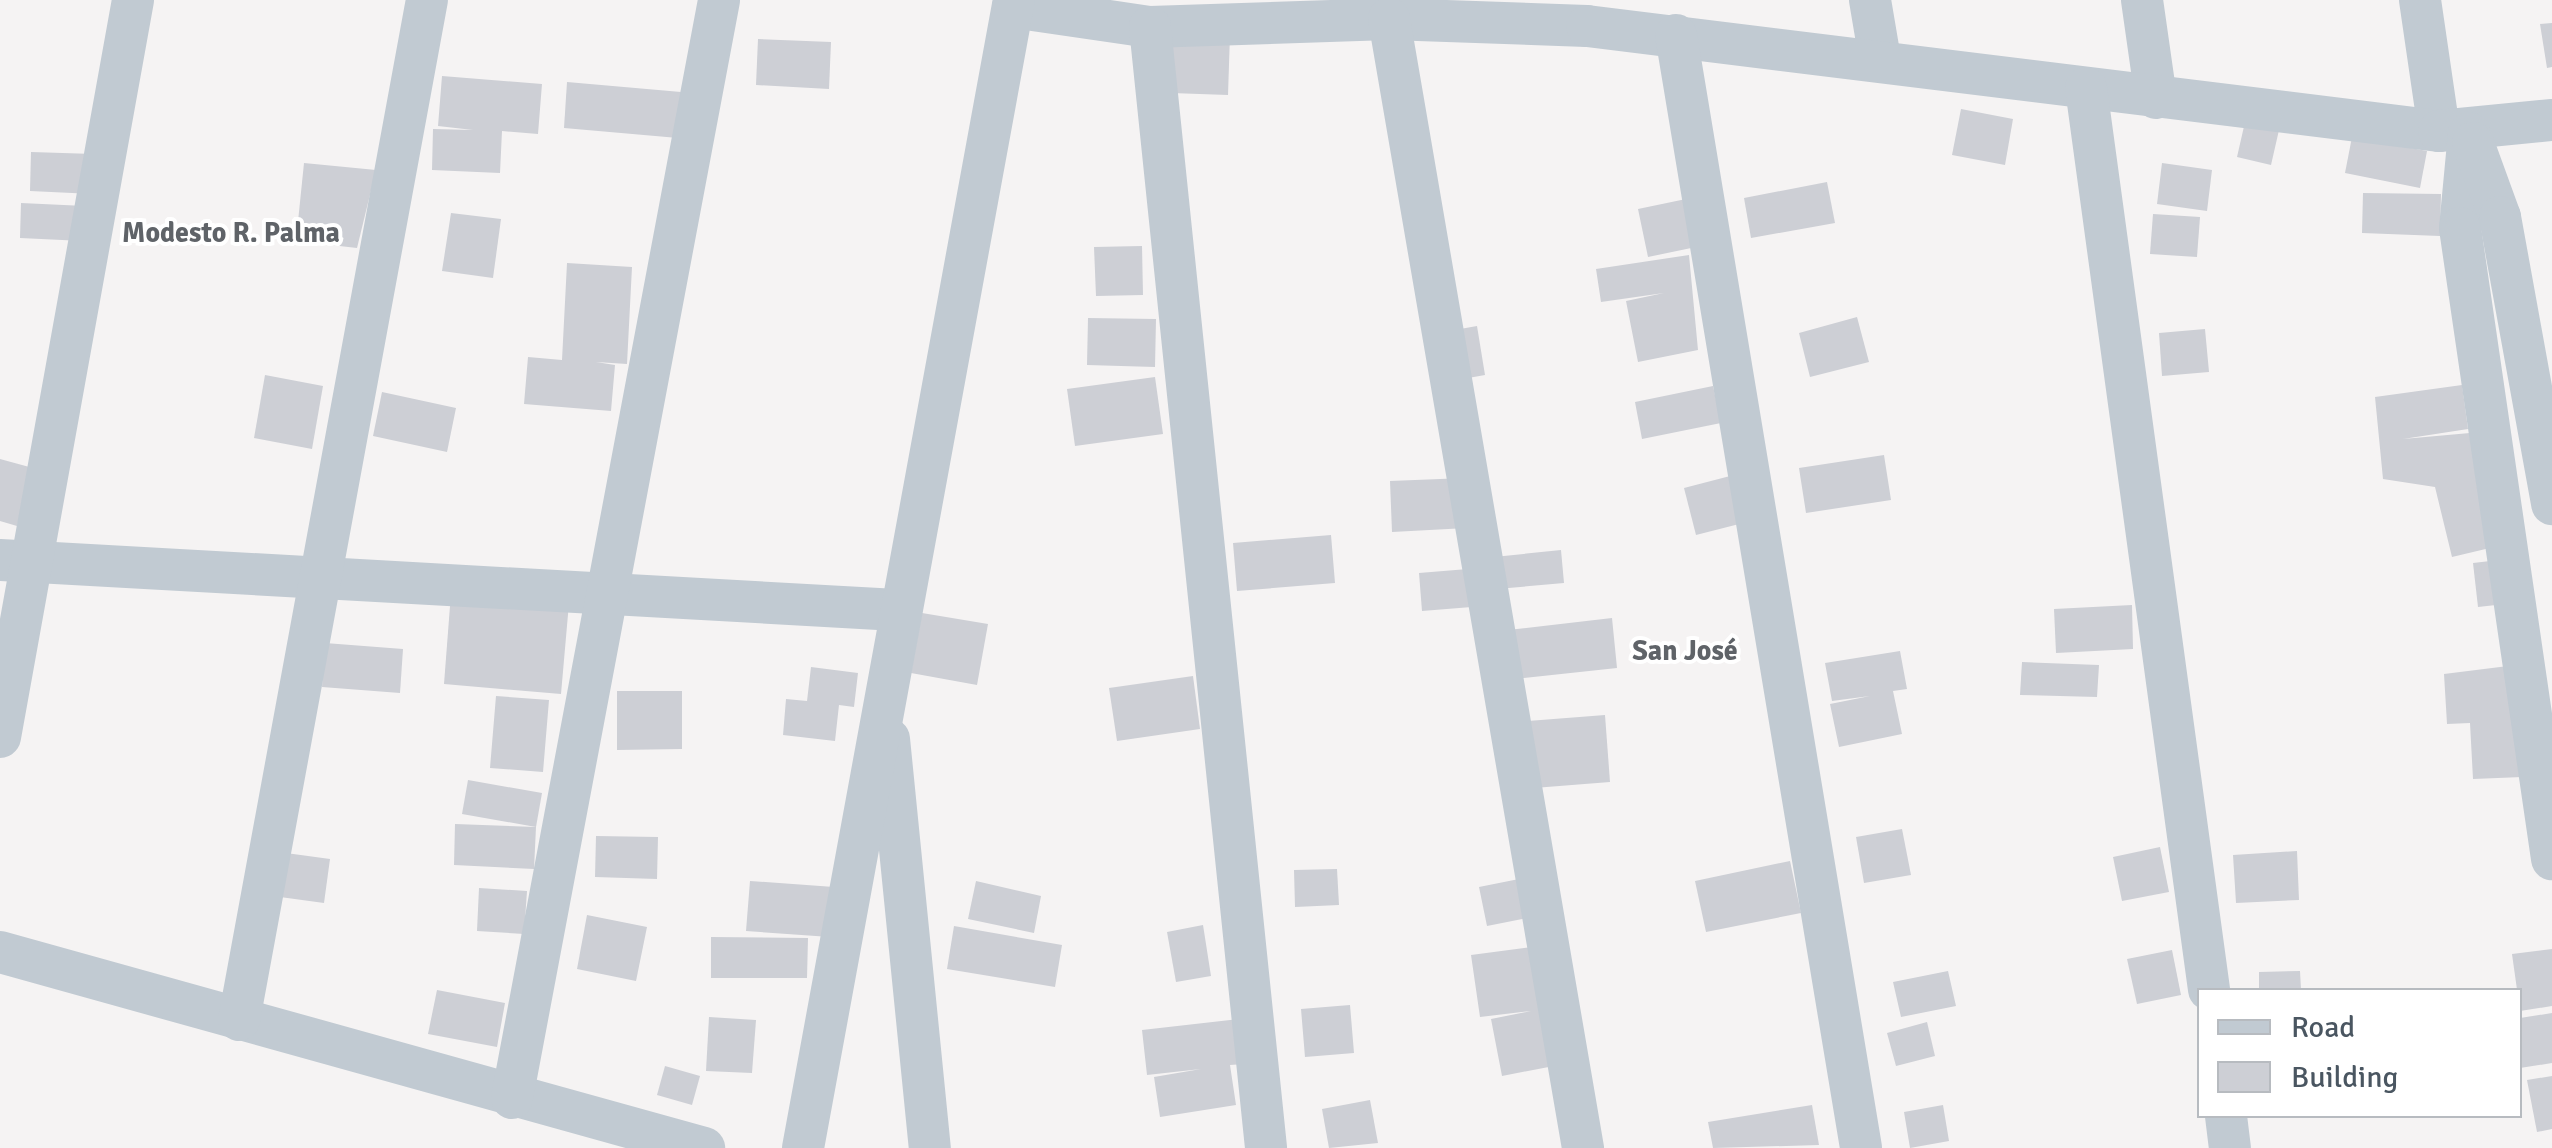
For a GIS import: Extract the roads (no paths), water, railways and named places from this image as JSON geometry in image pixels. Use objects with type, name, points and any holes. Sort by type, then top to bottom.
[{"type":"street","points":[[0,738],[17,562],[133,0]]},
{"type":"street","points":[[239,1020],[324,584],[427,0]]},
{"type":"street","points":[[512,1098],[719,0]]},
{"type":"street","points":[[1870,0],[1880,59]]},
{"type":"street","points":[[2142,0],[2156,98]]},
{"type":"street","points":[[2420,0],[2454,132],[2460,228],[2552,859]]},
{"type":"street","points":[[803,1148],[897,610],[1014,3],[1150,27],[1585,13],[1676,35],[2156,98],[2454,132],[2552,120]]},
{"type":"street","points":[[1388,19],[1584,1148]]},
{"type":"street","points":[[1150,27],[1266,1148]]},
{"type":"street","points":[[1676,35],[1861,1148]]},
{"type":"street","points":[[2086,88],[2208,988]]},
{"type":"street","points":[[2454,132],[2500,217],[2552,504]]},
{"type":"street","points":[[17,562],[324,584],[897,610]]},
{"type":"street","points":[[884,689],[930,1148]]},
{"type":"street","points":[[0,952],[512,1098],[704,1148]]},
{"type":"street","points":[[2226,1118],[2230,1148]]},
{"type":"district","name":"Modesto R. Palma","points":[[231,233]]},
{"type":"district","name":"San José","points":[[1685,651]]}]
